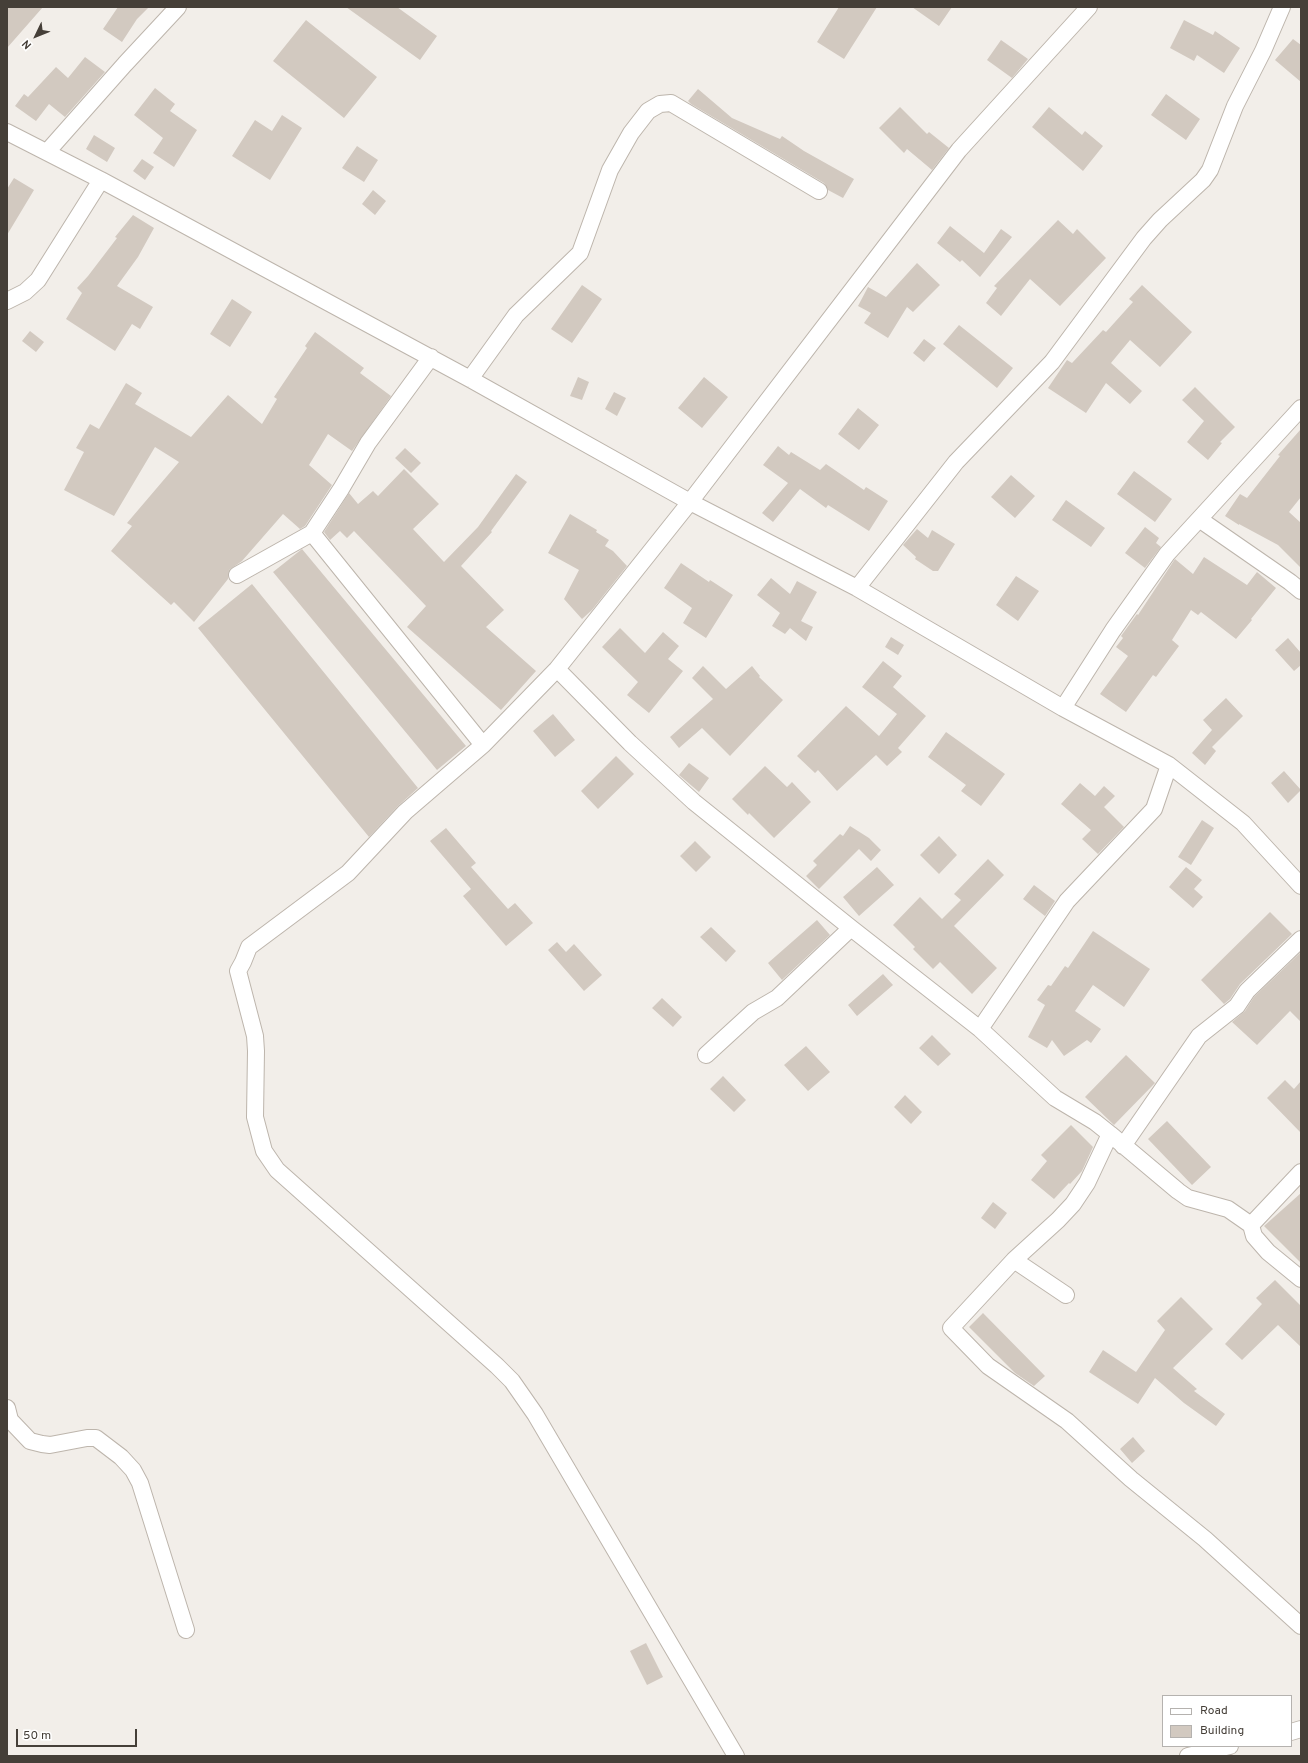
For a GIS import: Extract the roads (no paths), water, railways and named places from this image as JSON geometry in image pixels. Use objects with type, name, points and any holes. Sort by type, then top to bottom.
[{"type":"street","points":[[47,152],[178,7]]},
{"type":"street","points":[[736,1756],[539,1421],[512,1381],[498,1366],[277,1170],[264,1151],[255,1117],[255,1036],[238,971],[244,962],[249,947],[348,873],[405,812],[484,745],[557,669],[690,502],[959,150],[1089,7]]},
{"type":"street","points":[[857,588],[956,462],[1052,362],[1144,238],[1160,220],[1203,180],[1210,170],[1235,106],[1263,51],[1282,7]]},
{"type":"street","points":[[470,379],[516,316],[580,254],[610,170],[631,133],[648,111],[660,104],[671,103],[819,191]]},
{"type":"street","points":[[7,132],[101,180],[431,357],[690,502],[857,588],[1063,708],[1169,765],[1243,823],[1301,886]]},
{"type":"street","points":[[7,301],[25,292],[38,280],[101,180]]},
{"type":"street","points":[[237,575],[312,533],[341,489],[368,443],[431,357]]},
{"type":"street","points":[[1063,708],[1113,630],[1167,554],[1301,408]]},
{"type":"street","points":[[1199,519],[1301,591]]},
{"type":"street","points":[[312,533],[484,745]]},
{"type":"street","points":[[557,669],[630,743],[694,802],[980,1029],[1055,1098],[1095,1122],[1183,1195],[1188,1198],[1228,1209],[1251,1225],[1254,1236],[1268,1252],[1301,1279]]},
{"type":"street","points":[[980,1029],[1067,901],[1154,809],[1169,765]]},
{"type":"street","points":[[706,1055],[753,1012],[777,998],[851,928]]},
{"type":"street","points":[[1123,1146],[1199,1036],[1237,1006],[1247,991],[1301,939]]},
{"type":"street","points":[[1110,1134],[1087,1183],[1073,1204],[1058,1220],[1014,1260],[951,1328],[988,1366],[1067,1421],[1131,1479],[1206,1539],[1277,1606],[1301,1626]]},
{"type":"street","points":[[1251,1225],[1301,1172]]},
{"type":"street","points":[[1014,1260],[1066,1295]]},
{"type":"street","points":[[7,1408],[10,1420],[30,1441],[50,1445],[87,1438],[96,1438],[134,1470],[140,1483],[186,1630]]},
{"type":"street","points":[[1188,1756],[1226,1747]]}]
